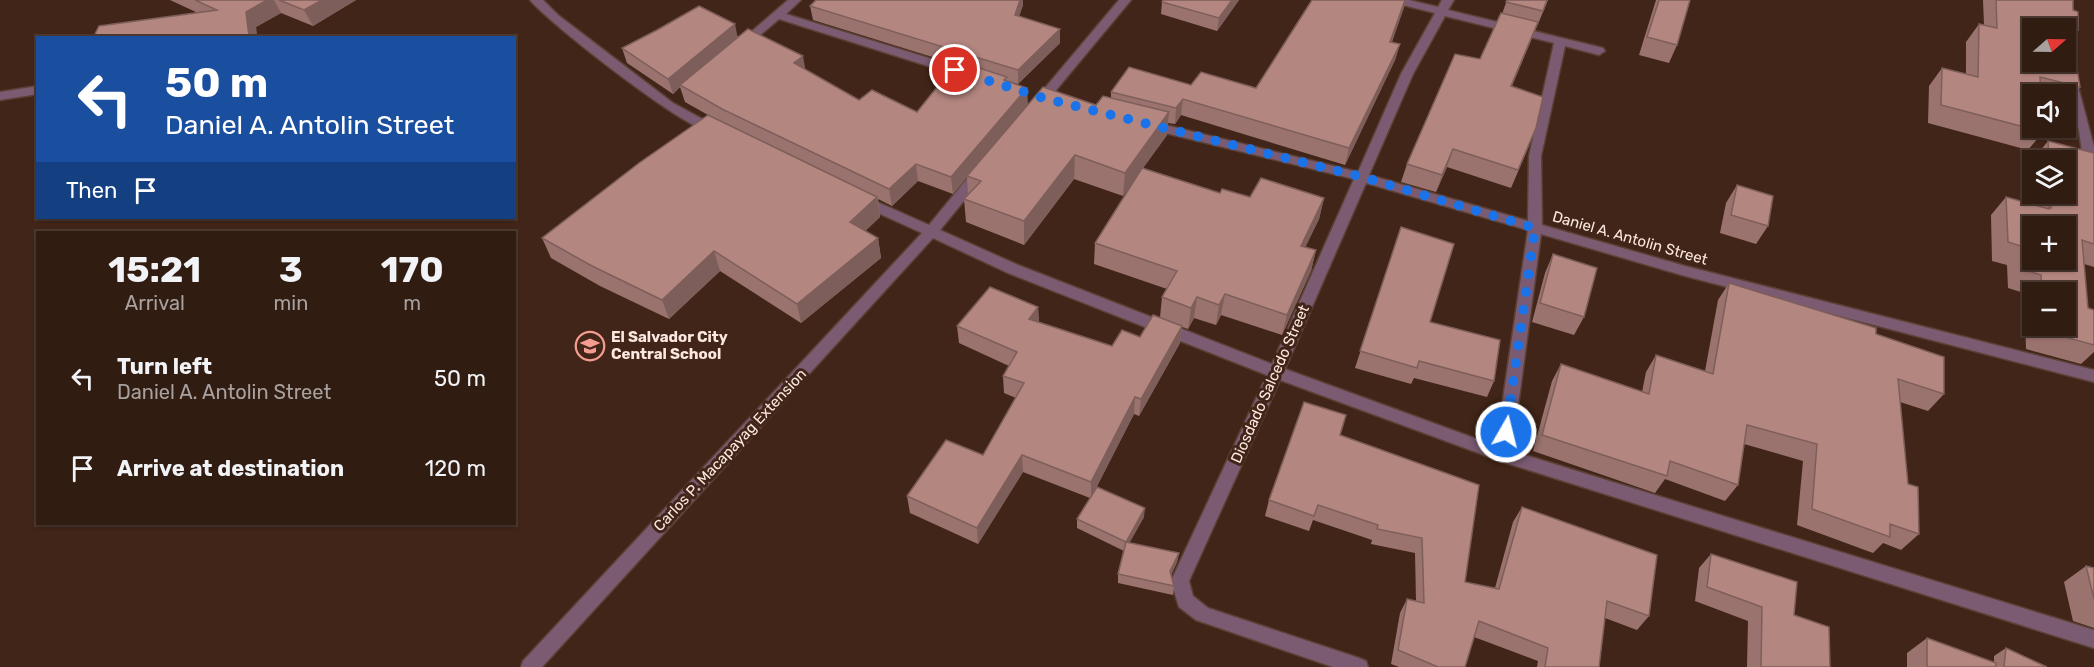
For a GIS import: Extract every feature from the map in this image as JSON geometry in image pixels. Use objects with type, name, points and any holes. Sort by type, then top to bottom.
[{"type":"street","points":[[536,0],[554,17],[726,136]]},
{"type":"street","points":[[733,53],[795,0]]},
{"type":"street","points":[[1028,116],[1125,0]]},
{"type":"street","points":[[1395,0],[1444,5],[1599,51]]},
{"type":"street","name":"Diosdado Salcedo Street","points":[[1359,667],[1202,614],[1185,601],[1180,581],[1276,372],[1407,74],[1444,5]]},
{"type":"street","points":[[778,15],[988,81]]},
{"type":"street","points":[[1503,455],[1535,228],[1535,156],[1560,40]]},
{"type":"street","points":[[2069,72],[2085,131],[2094,187]]},
{"type":"street","points":[[0,96],[36,90]]},
{"type":"street","name":"Daniel A. Antolin Street","points":[[1131,120],[1362,177],[1685,271],[2094,376]]},
{"type":"street","name":"Carlos P. Macapayag Extension","points":[[530,667],[930,233],[990,160]]},
{"type":"street","points":[[844,192],[1012,269],[1276,372],[1503,455],[2094,639]]},
{"type":"building","points":[[195,0],[267,0],[246,12],[249,36],[94,36],[99,26],[217,10]]},
{"type":"building","points":[[279,0],[322,0],[304,10]]},
{"type":"building","points":[[816,0],[1020,0],[1015,15],[1060,29],[1018,70],[810,6]]},
{"type":"building","points":[[1163,0],[1232,0],[1219,18],[1162,2]]},
{"type":"building","points":[[1312,0],[1405,0],[1390,42],[1400,44],[1349,148],[1183,99],[1176,108],[1111,92],[1129,67],[1191,85],[1201,72],[1256,88]]},
{"type":"building","points":[[1507,0],[1547,0],[1543,11],[1506,2]]},
{"type":"building","points":[[1659,0],[1690,0],[1677,45],[1647,37]]},
{"type":"building","points":[[1996,0],[2073,0],[2073,10],[2078,12],[2078,30],[2076,30],[2076,18],[2022,18],[2022,72],[2076,72],[2076,62],[2080,87],[2076,84],[2040,77],[2040,84],[2022,84],[2022,126],[1941,105],[1942,68],[1978,77],[1979,24],[1997,28]]},
{"type":"building","points":[[699,6],[735,24],[668,79],[622,48],[657,30]]},
{"type":"building","points":[[1501,13],[1538,22],[1511,86],[1543,97],[1536,128],[1518,170],[1453,149],[1442,175],[1407,164],[1455,54],[1480,59]]},
{"type":"building","points":[[748,29],[803,56],[794,63],[859,100],[872,90],[917,112],[958,61],[1007,77],[1004,80],[1027,88],[951,177],[916,164],[889,189],[722,109],[680,85]]},
{"type":"building","points":[[1043,87],[1096,105],[1103,96],[1169,112],[1125,173],[1075,155],[1024,221],[964,199],[981,181],[967,176]]},
{"type":"building","points":[[708,115],[877,197],[850,222],[878,238],[797,304],[714,251],[662,300],[592,266],[542,238],[639,163]]},
{"type":"building","points":[[2048,141],[2094,153],[2094,244],[2082,240],[2088,308],[2094,310],[2094,345],[2061,336],[2076,336],[2076,282],[2041,282],[2041,275],[2025,270],[2076,270],[2076,216],[2022,216],[2022,246],[2008,242],[2006,197],[2022,201],[2022,204],[2051,208],[2051,204],[2076,204],[2076,150],[2048,150]]},
{"type":"building","points":[[1142,168],[1220,193],[1222,189],[1250,197],[1261,178],[1324,198],[1301,246],[1316,250],[1287,315],[1225,294],[1219,305],[1197,297],[1191,308],[1162,297],[1177,271],[1095,243]]},
{"type":"building","points":[[1737,185],[1773,196],[1768,226],[1731,215]]},
{"type":"building","points":[[1401,227],[1454,244],[1430,322],[1500,340],[1494,381],[1419,361],[1417,368],[1360,351]]},
{"type":"building","points":[[1553,254],[1597,268],[1584,317],[1540,303]]},
{"type":"building","points":[[1729,283],[1876,328],[1876,334],[1944,357],[1944,394],[1898,379],[1908,484],[1918,487],[1919,534],[1890,524],[1890,537],[1812,509],[1817,444],[1747,425],[1738,485],[1670,461],[1667,476],[1542,435],[1561,364],[1649,394],[1656,355],[1713,374]]},
{"type":"building","points":[[990,287],[1038,307],[1029,319],[1112,346],[1122,330],[1140,337],[1153,315],[1182,326],[1141,399],[1135,397],[1091,482],[1022,455],[977,528],[907,496],[946,440],[983,455],[1024,383],[1003,376],[1017,352],[957,326]]},
{"type":"building","points":[[1304,402],[1346,415],[1340,435],[1479,485],[1465,582],[1499,589],[1522,507],[1657,555],[1649,616],[1607,601],[1599,667],[1545,667],[1548,648],[1479,621],[1465,667],[1438,667],[1398,650],[1407,599],[1424,603],[1422,538],[1377,529],[1378,525],[1318,505],[1314,516],[1269,500]]},
{"type":"building","points":[[1097,487],[1145,508],[1126,542],[1077,519]]},
{"type":"building","points":[[1126,542],[1179,553],[1170,571],[1174,586],[1118,574]]},
{"type":"building","points":[[1711,554],[1797,582],[1794,615],[1829,627],[1830,667],[1761,667],[1762,607],[1707,587]]},
{"type":"building","points":[[2086,566],[2094,568],[2094,599]]},
{"type":"building","points":[[1927,638],[1996,663],[1996,667],[1927,667]]},
{"type":"building","points":[[2006,648],[2047,667],[2004,667]]},
{"type":"place","name":"El Salvador City Central School","points":[[590,346]]},
{"type":"route","points":[[955,70],[1043,98],[1362,177],[1535,228],[1506,432]]}]
